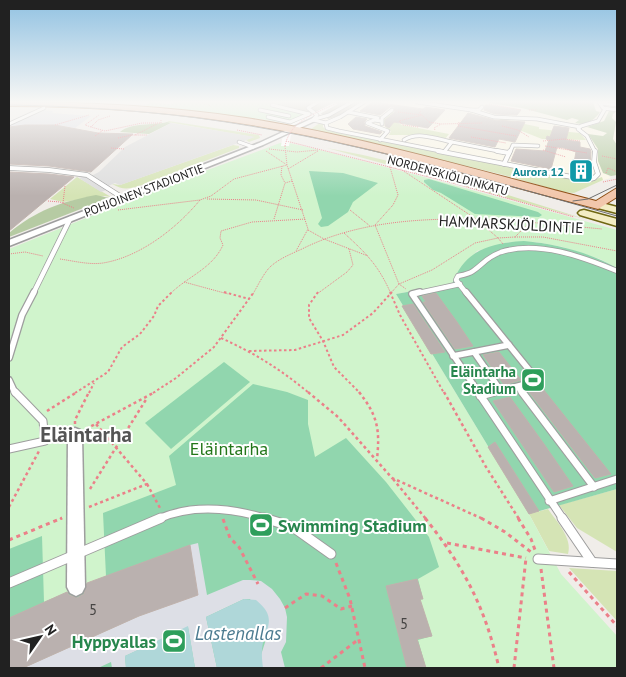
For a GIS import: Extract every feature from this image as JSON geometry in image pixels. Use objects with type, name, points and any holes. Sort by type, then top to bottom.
[{"type":"main road","name":"NORDENSKIÖLDINKATU","points":[[251,134],[416,166],[582,216],[617,223]]},
{"type":"main road","name":"NORDENSKIÖLDINKATU","points":[[329,134],[610,209]]},
{"type":"main road","points":[[617,192],[610,209],[617,223]]},
{"type":"main road","points":[[582,216],[610,209]]},
{"type":"street","name":"POHJOINEN STADIONTIE","points":[[9,243],[253,147],[284,141],[288,134]]},
{"type":"street","points":[[74,434],[76,587]]},
{"type":"lane","points":[[346,134],[587,180],[594,178],[598,174],[594,162],[595,149],[584,134]]},
{"type":"lane","points":[[380,140],[386,134]]},
{"type":"lane","points":[[404,140],[415,136],[509,153]]},
{"type":"lane","points":[[239,142],[253,147]]},
{"type":"lane","points":[[444,152],[452,142]]},
{"type":"lane","points":[[504,164],[513,145],[538,146]]},
{"type":"lane","points":[[9,168],[49,170],[87,175],[123,198]]},
{"type":"lane","points":[[9,358],[22,315],[70,219]]},
{"type":"lane","points":[[480,396],[538,381],[456,280],[458,276],[472,272],[486,258],[509,250],[544,250],[564,254],[617,271]]},
{"type":"lane","points":[[460,284],[412,294],[592,562]]},
{"type":"lane","points":[[453,356],[509,345]]},
{"type":"lane","points":[[474,352],[501,391]]},
{"type":"lane","points":[[9,380],[15,393],[43,421],[45,441],[9,449]]},
{"type":"lane","points":[[518,387],[594,486]]},
{"type":"lane","points":[[550,501],[617,479]]},
{"type":"lane","points":[[9,583],[174,512],[220,510],[245,512],[294,527],[331,554]]},
{"type":"lane","points":[[538,558],[617,564]]},
{"type":"path","points":[[95,136],[98,134]]},
{"type":"path","points":[[288,134],[284,141],[286,165],[308,229],[296,251]]},
{"type":"path","points":[[507,134],[529,137]]},
{"type":"path","points":[[524,134],[539,141],[564,139],[591,143]]},
{"type":"path","points":[[118,138],[147,135]]},
{"type":"path","points":[[468,136],[513,145]]},
{"type":"path","points":[[284,141],[390,166],[582,216]]},
{"type":"path","points":[[538,146],[539,141]]},
{"type":"path","points":[[538,146],[617,159]]},
{"type":"path","points":[[538,146],[566,157]]},
{"type":"path","points":[[111,148],[124,149]]},
{"type":"path","points":[[286,165],[262,149],[297,152],[321,149]]},
{"type":"path","points":[[288,170],[321,149]]},
{"type":"path","points":[[205,199],[234,180],[286,165]]},
{"type":"path","points":[[274,219],[285,183],[281,171],[282,166]]},
{"type":"path","points":[[390,166],[398,195],[393,205],[375,226],[399,284]]},
{"type":"path","points":[[604,177],[608,168],[617,172]]},
{"type":"path","points":[[400,169],[476,219],[509,250]]},
{"type":"path","points":[[283,180],[291,177]]},
{"type":"path","points":[[285,183],[292,182]]},
{"type":"path","points":[[63,203],[65,186]]},
{"type":"path","points":[[102,206],[122,210],[205,199],[238,198],[280,203],[303,210]]},
{"type":"path","points":[[9,254],[24,252],[92,264],[115,260],[172,229],[191,212],[200,200]]},
{"type":"path","points":[[48,201],[71,206]]},
{"type":"path","points":[[350,210],[371,226]]},
{"type":"path","points":[[39,417],[108,372],[122,347],[140,334],[154,316],[158,306],[182,282],[196,276],[219,254],[223,245],[220,238],[221,232],[231,226],[274,219],[306,219]]},
{"type":"path","name":"HAMMARSKJÖLDINTIE","points":[[118,414],[176,378],[214,347],[269,268],[296,251],[324,239],[371,226],[447,219],[530,222],[605,229]]},
{"type":"path","points":[[516,237],[523,227],[530,222]]},
{"type":"path","points":[[308,229],[324,239],[370,257]]},
{"type":"path","points":[[344,233],[370,257],[391,292],[400,315],[481,459],[531,538],[538,558],[546,594],[550,650],[554,668]]},
{"type":"path","points":[[249,351],[295,350],[352,330],[373,313],[399,284],[432,270],[475,243],[498,238],[543,237],[617,251]]},
{"type":"path","points":[[349,249],[353,265],[347,272],[316,294],[309,305],[309,318],[323,341],[334,366],[357,388],[376,418],[379,437],[377,459]]},
{"type":"path","points":[[182,282],[249,299]]},
{"type":"path","points":[[221,338],[249,351],[280,369],[338,417],[377,459],[446,543],[474,590],[490,631],[499,668]]},
{"type":"path","points":[[74,434],[75,420],[95,382]]},
{"type":"path","points":[[75,513],[148,397]]},
{"type":"path","points":[[96,424],[147,484],[165,517]]},
{"type":"path","points":[[9,507],[45,441]]},
{"type":"path","points":[[392,478],[475,514],[505,532],[538,558]]},
{"type":"path","points":[[9,540],[147,484]]},
{"type":"path","points":[[220,510],[230,538],[239,547],[258,584]]},
{"type":"path","points":[[446,543],[526,558],[538,558]]},
{"type":"path","points":[[331,554],[342,576],[352,606],[365,668]]},
{"type":"path","points":[[514,668],[526,558]]},
{"type":"path","points":[[558,561],[617,626]]},
{"type":"path","points":[[285,608],[306,594],[322,596],[341,609],[352,606]]},
{"type":"path","points":[[321,668],[360,639]]},
{"type":"shaded area","points":[[151,134],[235,134],[255,137],[120,185],[115,183],[106,187],[109,189],[101,192],[79,178],[87,175],[91,176],[99,172],[125,147]]},
{"type":"shaded area","points":[[336,134],[617,134],[617,158],[605,172],[611,178],[593,183],[574,192],[375,141]]},
{"type":"shaded area","points":[[198,543],[207,595],[243,580],[250,580],[261,581],[272,589],[280,599],[287,617],[286,642],[281,652],[285,668],[262,668],[261,655],[268,633],[250,599],[244,599],[206,617],[217,668],[195,668],[188,627],[125,656],[126,668],[112,668],[111,662],[98,668],[23,668],[139,616],[197,595],[190,545]]},
{"type":"green space","points":[[233,134],[259,135],[260,138],[249,142],[246,140],[253,137]]},
{"type":"green space","points":[[330,134],[345,134],[587,182],[602,177],[603,180],[574,193],[564,192],[500,174]]},
{"type":"green space","points":[[449,134],[445,139],[418,135],[389,135]]},
{"type":"green space","points":[[528,134],[581,134],[586,140],[542,139]]},
{"type":"green space","points":[[588,134],[603,136],[606,134],[614,134],[613,139],[617,145],[617,175],[611,176],[603,173],[598,161],[598,149]]},
{"type":"green space","name":"Eläintarha","points":[[280,143],[316,149],[617,230],[617,268],[600,259],[563,247],[536,242],[509,242],[477,251],[454,277],[452,284],[396,294],[529,514],[561,574],[617,636],[617,668],[9,668],[9,249],[178,181]]},
{"type":"green space","points":[[233,145],[239,146],[239,148],[139,186],[126,188],[112,184],[120,185]]},
{"type":"green space","points":[[327,148],[438,173],[588,220]]},
{"type":"green space","points":[[309,171],[343,173],[378,183],[353,202],[348,212],[328,226],[321,227],[318,224],[322,218]]},
{"type":"green space","points":[[77,177],[111,197],[105,196],[63,202],[50,199]]},
{"type":"green space","points":[[429,179],[538,212],[542,215],[539,217],[475,214],[433,190],[424,182],[424,180]]},
{"type":"green space","points":[[96,195],[109,198],[9,237],[9,233],[19,225],[39,213],[60,204]]},
{"type":"green space","name":"Eläintarha Stadium","points":[[524,241],[572,250],[595,257],[617,268],[617,489],[529,514],[396,294],[452,284],[464,263],[481,250],[491,246]]},
{"type":"green space","points":[[224,362],[250,382],[171,449],[145,423]]},
{"type":"green space","name":"Swimming Stadium","points":[[253,384],[287,392],[308,400],[308,424],[315,457],[346,438],[386,482],[429,537],[439,567],[418,579],[423,599],[420,600],[432,636],[418,640],[426,668],[9,668],[9,549],[42,536],[44,602],[106,576],[103,513],[176,485],[169,456]]},
{"type":"green space","points":[[617,489],[617,552],[577,528],[559,505]]},
{"type":"green space","points":[[548,509],[566,536],[569,548],[568,554],[549,551],[529,514]]},
{"type":"green space","points":[[569,568],[617,571],[617,621]]},
{"type":"water","name":"Lastenallas","points":[[244,599],[256,600],[268,615],[269,620],[262,649],[263,668],[217,668],[206,617]]},
{"type":"water","name":"Hyppyallas","points":[[188,626],[195,668],[126,668],[125,656]]},
{"type":"pier","points":[[283,134],[292,134],[289,146],[281,146]]},
{"type":"building","points":[[9,134],[133,134],[91,172],[49,166],[9,164]]},
{"type":"building","points":[[452,134],[519,134],[515,142],[499,139],[495,147],[449,138]]},
{"type":"building","points":[[551,134],[568,134],[566,140],[580,142],[580,147],[590,149],[589,176],[572,173],[576,152],[564,148],[557,147],[551,169],[511,161],[516,149],[545,151],[549,140],[546,139],[547,136],[550,137]]},
{"type":"building","points":[[9,172],[49,174],[74,177],[9,231]]},
{"type":"building","points":[[436,293],[473,346],[455,349],[423,302],[426,302],[422,296]]},
{"type":"building","points":[[413,304],[445,352],[431,354],[402,306]]},
{"type":"building","points":[[499,352],[521,380],[504,385],[483,355]]},
{"type":"building","points":[[543,389],[611,474],[595,478],[529,392]]},
{"type":"building","points":[[510,397],[573,486],[554,492],[493,401]]},
{"type":"building","points":[[495,442],[539,511],[529,514],[488,447]]},
{"type":"building","points":[[190,545],[198,595],[139,616],[23,668],[9,668],[9,618],[67,592],[69,595],[77,598],[84,594],[87,583]]},
{"type":"building","points":[[417,579],[423,599],[420,599],[432,636],[417,639],[426,668],[407,668],[386,586]]},
{"type":"tram line","points":[[291,134],[409,160],[617,216]]},
{"type":"tram line","points":[[573,201],[588,199],[617,185]]},
{"type":"place","name":"Aurora 12","points":[[581,171]]},
{"type":"place","name":"Eläintarha Stadium","points":[[533,380]]},
{"type":"place","name":"Swimming Stadium","points":[[261,525]]},
{"type":"place","name":"Hyppyallas","points":[[174,641]]},
{"type":"district","name":"Eläintarha","points":[[86,434]]}]
